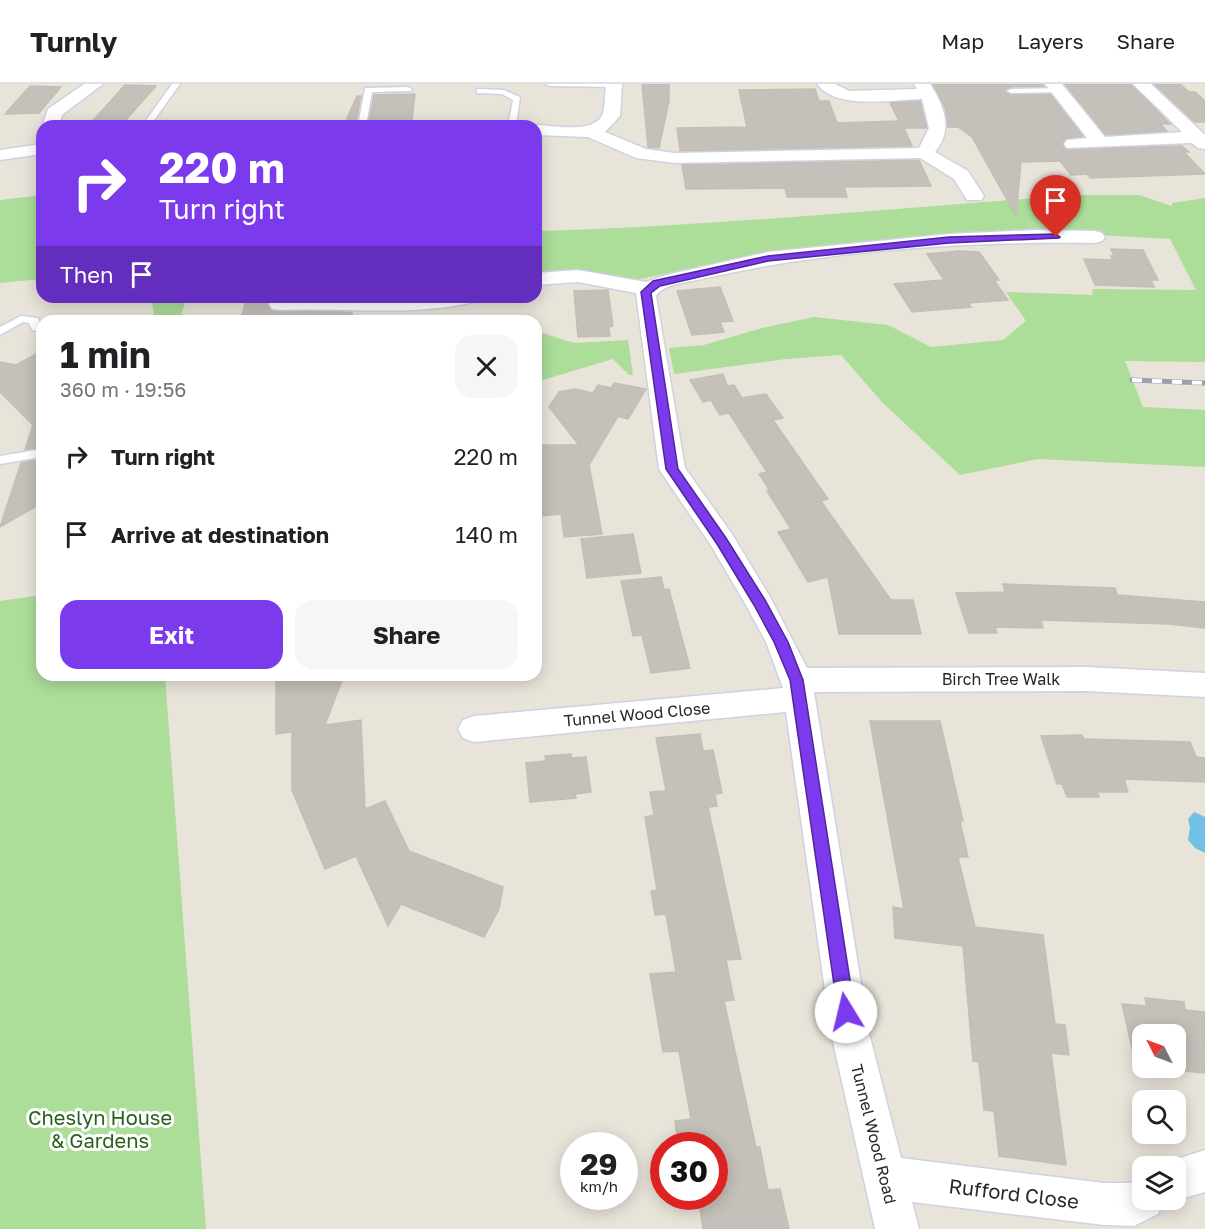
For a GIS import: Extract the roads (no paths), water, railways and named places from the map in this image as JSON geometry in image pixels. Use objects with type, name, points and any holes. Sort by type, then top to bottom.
[{"type":"street","points":[[52,120],[54,113],[95,84]]},
{"type":"street","points":[[825,84],[833,91],[847,96],[925,89],[937,110],[938,127],[933,142],[924,153]]},
{"type":"street","points":[[1141,84],[1200,141]]},
{"type":"street","points":[[591,132],[602,126],[611,116],[614,85]]},
{"type":"street","points":[[1056,87],[1100,142]]},
{"type":"street","points":[[542,130],[591,132],[642,154],[675,158],[924,153],[961,175],[974,196]]},
{"type":"street","points":[[1073,144],[1200,141]]},
{"type":"street","points":[[0,155],[36,150]]},
{"type":"street","points":[[542,279],[578,276],[648,289],[666,281],[768,258],[949,240],[1036,236],[1095,237]]},
{"type":"street","name":"Tunnel Wood Road","points":[[648,289],[645,296],[672,469],[722,541],[760,604],[781,642],[798,690],[850,1033],[897,1229]]},
{"type":"street","points":[[280,304],[294,303]]},
{"type":"street","name":"Birch Tree Walk","points":[[798,690],[1086,679],[1205,685]]},
{"type":"street","name":"Tunnel Wood Close","points":[[474,729],[798,690]]},
{"type":"street","points":[[1186,1176],[1205,1171]]},
{"type":"street","name":"Rufford Close","points":[[884,1177],[1104,1204],[1132,1204]]},
{"type":"lane","points":[[150,120],[176,84]]},
{"type":"lane","points":[[550,84],[614,85]]},
{"type":"lane","points":[[1011,91],[1056,87]]},
{"type":"lane","points":[[363,120],[368,90],[408,89]]},
{"type":"lane","points":[[480,91],[504,93],[517,99],[513,120]]},
{"type":"lane","points":[[0,332],[21,319],[34,320],[36,328]]},
{"type":"lane","points":[[0,460],[36,454]]},
{"type":"water","points":[[1194,812],[1205,817],[1205,853],[1195,848],[1188,840],[1190,827],[1188,819]]},
{"type":"railway","points":[[1132,380],[1205,383]]},
{"type":"park label","name":"Cheslyn House & Gardens","points":[[100,1128]]}]
